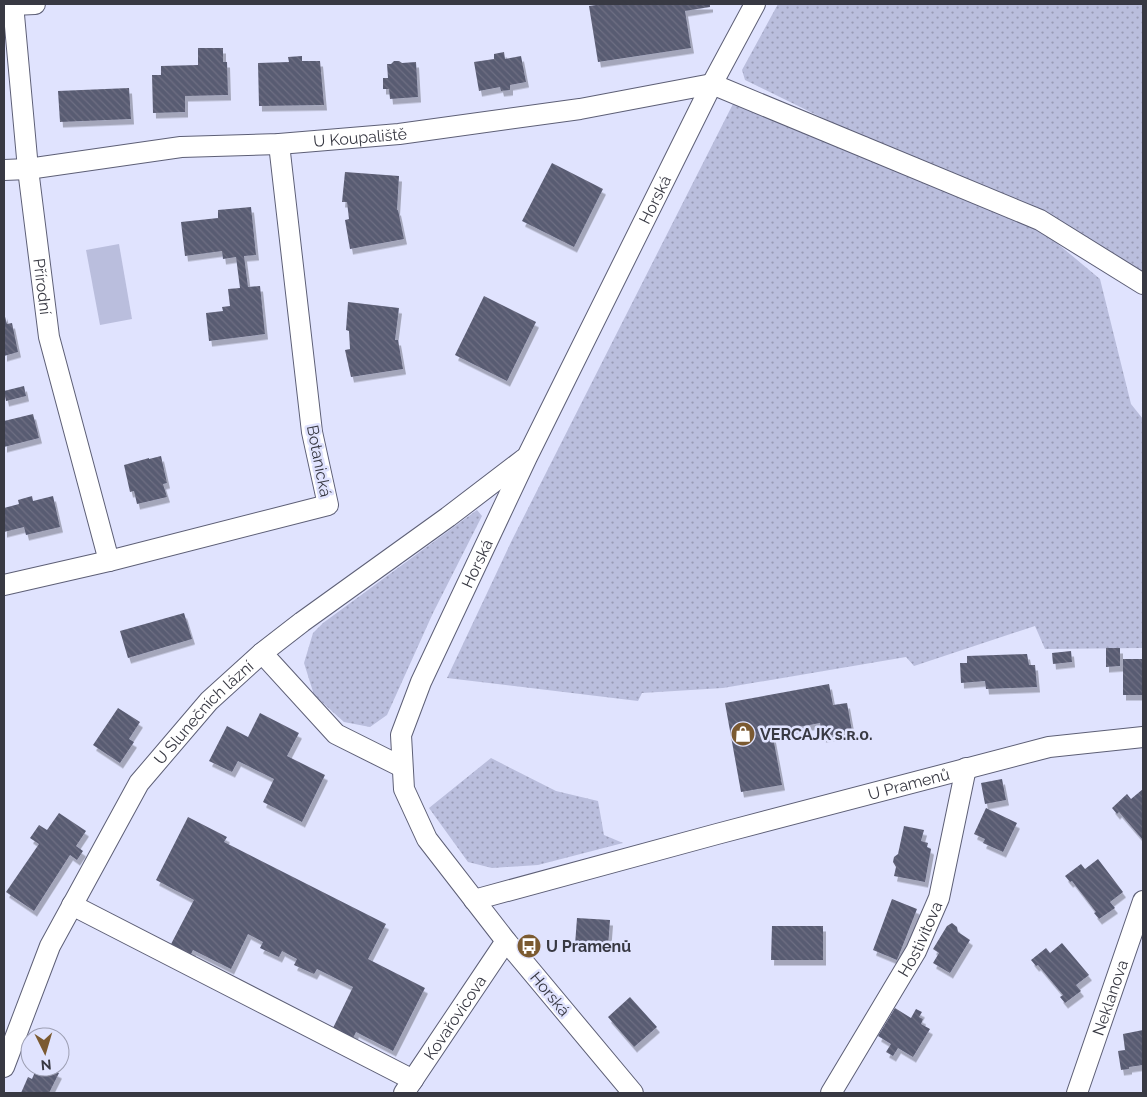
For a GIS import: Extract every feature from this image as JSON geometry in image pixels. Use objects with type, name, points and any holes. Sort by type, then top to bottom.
[{"type":"street","name":"Přírodní","points":[[35,4],[13,5],[28,169],[49,337],[108,561]]},
{"type":"street","name":"Horská","points":[[633,1093],[506,941],[426,839],[404,790],[401,735],[421,682],[526,457],[712,84],[755,4]]},
{"type":"street","name":"U Koupaliště","points":[[4,170],[28,169],[181,147],[279,144],[399,134],[570,110],[712,84]]},
{"type":"street","points":[[712,84],[1040,220],[1143,284]]},
{"type":"street","name":"Botanická","points":[[4,586],[328,505],[312,432],[279,144]]},
{"type":"street","name":"U Slunečních lázní","points":[[4,1067],[50,946],[139,783],[209,701],[262,653],[448,517],[526,457]]},
{"type":"street","points":[[262,653],[336,734],[402,767]]},
{"type":"street","name":"U Pramenů","points":[[474,900],[1049,747],[1143,737]]},
{"type":"street","name":"Hostivítova","points":[[831,1093],[916,951],[939,898],[966,768]]},
{"type":"street","name":"Neklanova","points":[[1077,1093],[1143,901]]},
{"type":"street","points":[[72,905],[408,1087]]},
{"type":"street","name":"Kovařovicova","points":[[408,1087],[506,941]]},
{"type":"shaded area","points":[[778,4],[1143,4],[1143,275],[745,80],[742,70]]},
{"type":"shaded area","points":[[737,96],[1046,234],[1100,279],[1131,404],[1143,419],[1143,648],[1045,649],[1035,626],[914,666],[906,657],[723,688],[642,693],[638,701],[447,678],[512,540]]},
{"type":"shaded area","points":[[119,244],[132,319],[100,325],[86,250]]},
{"type":"shaded area","points":[[477,510],[482,516],[433,613],[387,715],[370,727],[344,722],[314,695],[304,663],[313,633],[323,623]]},
{"type":"shaded area","points":[[491,758],[556,791],[598,801],[604,835],[623,843],[538,865],[492,868],[468,862],[429,808]]},
{"type":"building","points":[[603,4],[710,4],[710,7],[685,11],[691,48],[598,62],[589,6]]},
{"type":"building","points":[[198,48],[223,48],[223,62],[227,62],[228,95],[185,96],[185,112],[153,113],[152,75],[161,75],[161,66],[198,65]]},
{"type":"building","points":[[504,52],[505,59],[521,56],[526,82],[510,85],[510,90],[501,91],[500,87],[479,91],[474,62],[494,59],[494,54]]},
{"type":"building","points":[[302,56],[302,61],[320,61],[324,105],[259,106],[258,63],[289,62],[288,57]]},
{"type":"building","points":[[394,61],[402,63],[416,62],[418,97],[390,99],[389,89],[383,89],[383,78],[388,78],[387,64],[391,64]]},
{"type":"building","points":[[129,88],[131,119],[60,122],[58,91]]},
{"type":"building","points":[[552,163],[603,189],[574,247],[522,221]]},
{"type":"building","points":[[345,172],[399,176],[397,210],[404,239],[350,249],[345,220],[349,219],[347,202],[342,202]]},
{"type":"building","points":[[251,207],[256,255],[244,256],[248,287],[260,286],[265,334],[209,341],[206,313],[223,311],[222,307],[230,306],[228,289],[240,288],[236,257],[223,259],[222,251],[185,256],[181,222],[218,218],[218,210]]},
{"type":"building","points":[[484,296],[536,322],[507,381],[455,355]]},
{"type":"building","points":[[348,302],[399,308],[395,340],[398,340],[403,369],[351,377],[345,350],[350,349],[349,331],[346,330]]},
{"type":"building","points":[[4,313],[7,324],[12,323],[18,352],[4,356]]},
{"type":"building","points":[[24,386],[26,396],[6,401],[4,391]]},
{"type":"building","points":[[33,414],[39,438],[4,447],[4,421]]},
{"type":"building","points":[[161,456],[167,483],[163,484],[167,497],[137,504],[134,491],[130,492],[124,465]]},
{"type":"building","points":[[32,496],[33,501],[53,496],[60,527],[26,535],[24,527],[4,532],[4,508],[19,504],[18,500]]},
{"type":"building","points":[[184,613],[192,639],[128,658],[120,631]]},
{"type":"building","points":[[1106,648],[1120,648],[1120,666],[1106,667]]},
{"type":"building","points":[[1071,651],[1072,662],[1053,664],[1052,653]]},
{"type":"building","points":[[1027,654],[1029,665],[1035,665],[1037,687],[986,689],[985,681],[961,683],[960,663],[967,663],[967,656]]},
{"type":"building","points":[[1123,659],[1143,659],[1143,695],[1123,695]]},
{"type":"building","points":[[829,684],[833,705],[847,703],[852,731],[823,737],[820,723],[772,732],[782,785],[741,792],[725,703]]},
{"type":"building","points":[[118,708],[140,722],[129,739],[134,742],[120,763],[93,745]]},
{"type":"building","points":[[260,713],[299,733],[287,756],[325,775],[302,822],[263,802],[274,779],[238,761],[232,772],[209,761],[227,726],[248,737]]},
{"type":"building","points":[[1002,779],[1006,800],[985,804],[981,783]]},
{"type":"building","points":[[1143,789],[1143,840],[1119,812],[1117,814],[1112,808],[1127,794],[1131,799]]},
{"type":"building","points":[[986,808],[1017,823],[1003,852],[983,843],[985,839],[974,834]]},
{"type":"building","points":[[59,813],[86,831],[76,846],[83,851],[77,860],[70,855],[34,911],[6,892],[39,844],[30,838],[39,825],[47,830]]},
{"type":"building","points":[[188,817],[227,837],[224,842],[386,924],[368,959],[425,988],[393,1051],[356,1032],[353,1038],[333,1028],[353,987],[317,969],[314,974],[294,965],[297,959],[282,951],[279,957],[260,948],[263,942],[248,934],[231,969],[193,950],[190,956],[170,946],[194,900],[156,880]]},
{"type":"building","points":[[904,826],[924,830],[921,841],[928,843],[927,847],[931,849],[925,882],[894,876],[896,867],[893,862],[894,857],[898,854]]},
{"type":"building","points":[[1098,859],[1123,892],[1110,902],[1115,908],[1099,919],[1094,913],[1096,912],[1072,881],[1070,882],[1065,876],[1081,864],[1085,869]]},
{"type":"building","points":[[892,899],[917,909],[897,960],[873,950]]},
{"type":"building","points":[[577,918],[610,920],[608,947],[575,945]]},
{"type":"building","points":[[952,923],[957,927],[958,932],[970,940],[950,973],[933,963],[939,953],[933,949],[947,926]]},
{"type":"building","points":[[772,926],[823,926],[823,960],[771,960]]},
{"type":"building","points":[[1062,943],[1089,975],[1076,985],[1081,991],[1065,1003],[1060,997],[1063,995],[1038,965],[1036,966],[1031,960],[1046,948],[1050,953]]},
{"type":"building","points":[[630,997],[657,1027],[634,1047],[608,1017]]},
{"type":"building","points":[[895,1008],[911,1018],[916,1009],[922,1012],[919,1017],[923,1019],[921,1024],[930,1029],[913,1057],[898,1048],[893,1056],[886,1052],[891,1044],[878,1036]]},
{"type":"building","points":[[1143,1030],[1143,1065],[1121,1070],[1118,1051],[1125,1050],[1123,1034]]},
{"type":"building","points":[[28,1077],[32,1079],[33,1077],[57,1077],[49,1093],[21,1093]]},
{"type":"place","name":"VERCAJK s.ʀ.ᴏ.","points":[[743,734]]},
{"type":"place","name":"U Pramenů","points":[[529,946]]}]
